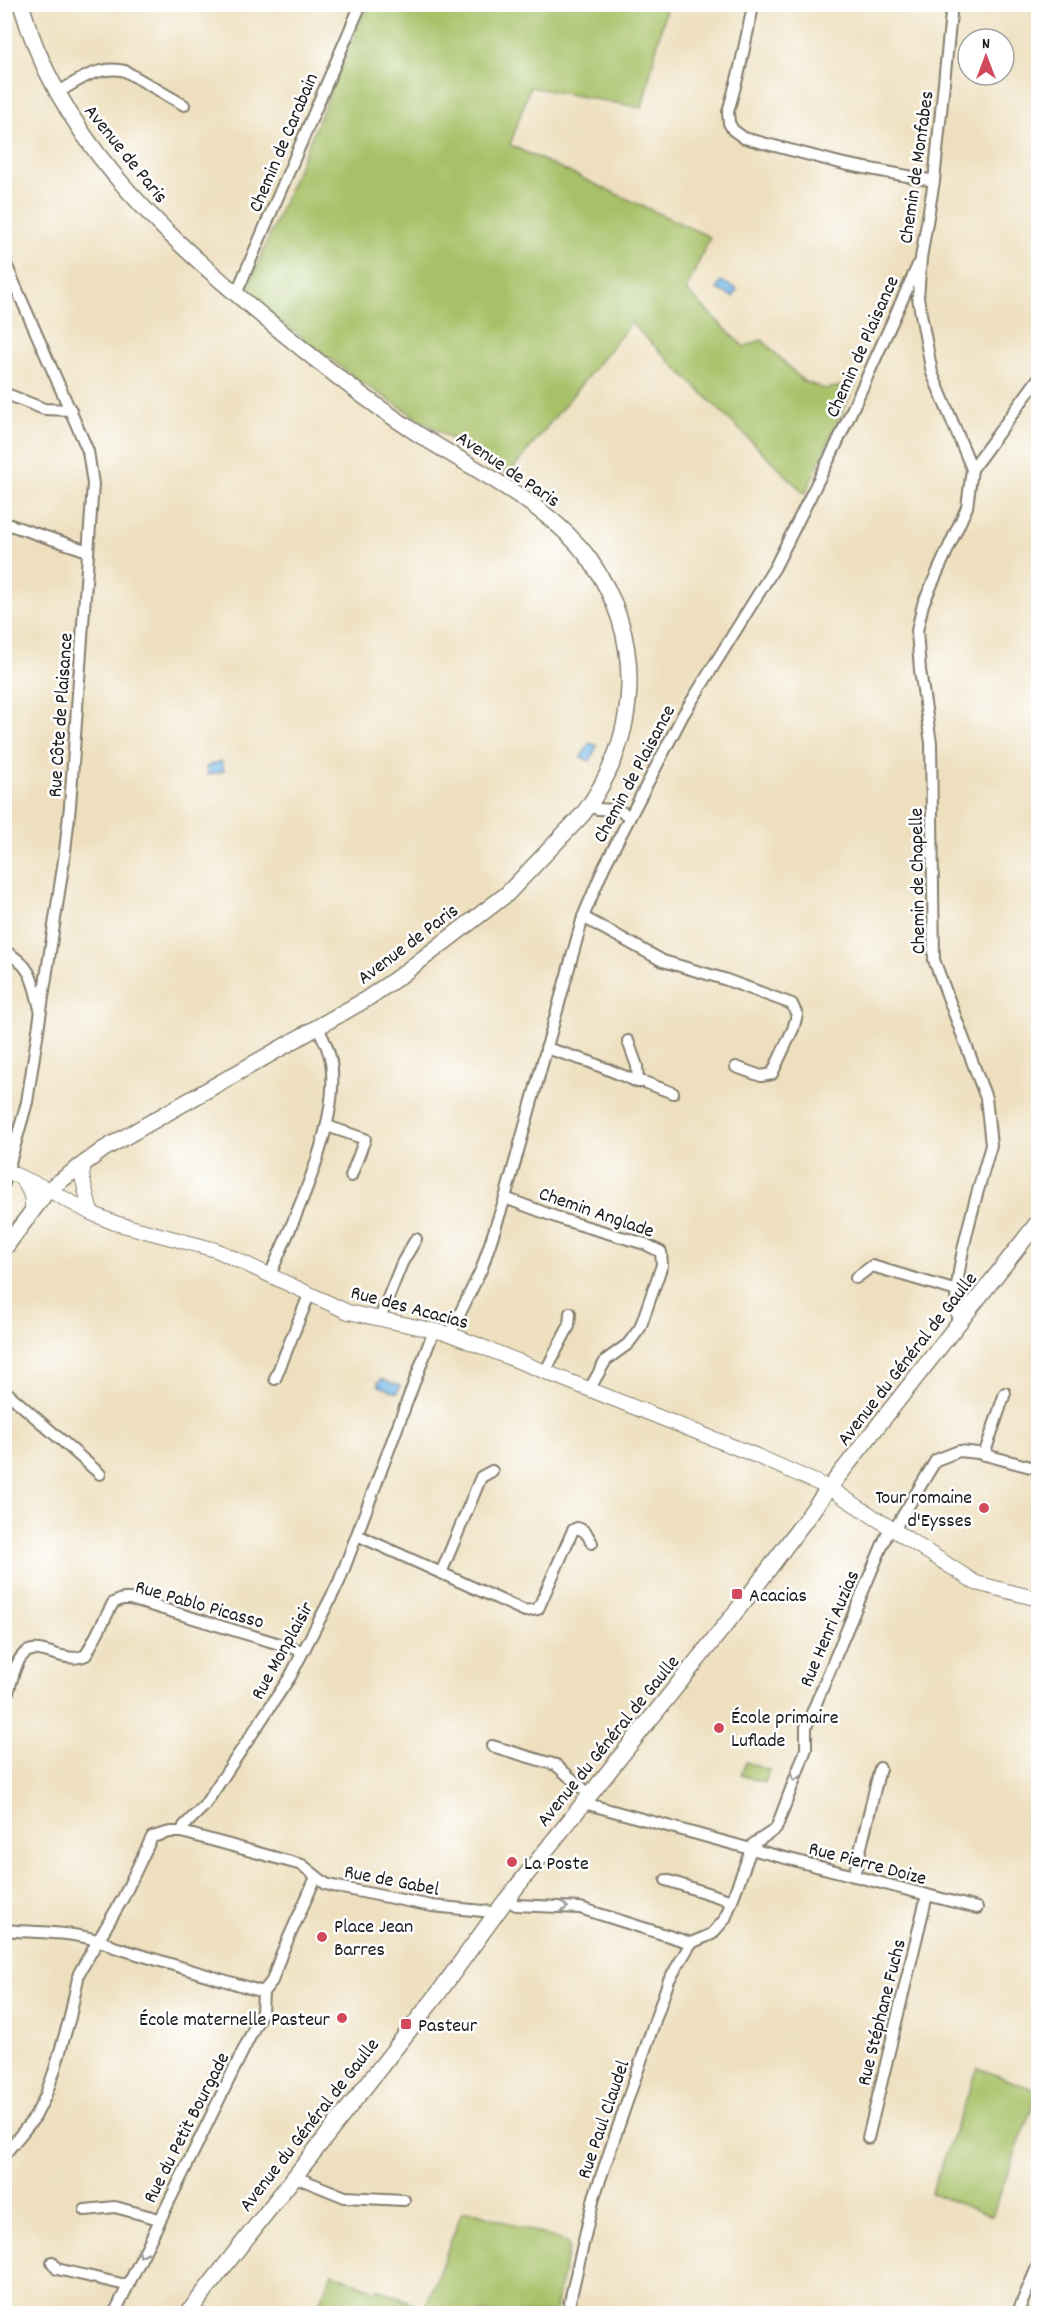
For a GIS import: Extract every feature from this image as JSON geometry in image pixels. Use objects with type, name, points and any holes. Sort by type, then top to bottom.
[{"type":"main road","name":"Avenue de Paris","points":[[4,1249],[48,1190],[84,1163],[365,1000],[507,894],[592,802],[612,766],[624,729],[630,691],[628,658],[621,623],[608,591],[589,559],[562,530],[530,503],[414,432],[334,375],[236,294],[154,220],[92,149],[57,93],[29,33],[21,4]]},
{"type":"main road","name":"Avenue du Général de Gaulle","points":[[187,2313],[437,1995],[507,1899],[754,1589],[829,1488],[1038,1222]]},
{"type":"street","name":"Chemin de Carabain","points":[[236,294],[361,4]]},
{"type":"street","points":[[752,4],[739,72],[728,112],[729,123],[733,130],[744,138],[844,164],[934,181]]},
{"type":"street","name":"Chemin de Monfabes","points":[[952,4],[934,181],[921,258],[918,298],[932,373],[972,469]]},
{"type":"street","points":[[57,93],[99,70],[117,69],[125,71],[184,105]]},
{"type":"street","name":"Chemin de Plaisance","points":[[450,1334],[482,1268],[505,1198],[583,917],[604,867],[683,715],[775,567],[837,443],[921,258]]},
{"type":"street","name":"Rue Côte de Plaisance","points":[[4,260],[88,451],[93,484],[70,806],[27,1101],[9,1175]]},
{"type":"street","points":[[972,469],[1038,379]]},
{"type":"street","points":[[4,393],[44,409],[71,410]]},
{"type":"street","name":"Chemin de Chapelle","points":[[959,1325],[956,1317],[958,1273],[991,1145],[990,1123],[986,1098],[934,960],[931,743],[917,632],[923,604],[967,507],[972,469]]},
{"type":"street","points":[[4,523],[88,551]]},
{"type":"street","points":[[592,802],[597,809],[618,810],[629,816]]},
{"type":"street","points":[[583,917],[663,961],[724,979],[792,1004],[797,1015],[772,1074],[761,1076],[736,1067]]},
{"type":"street","points":[[4,951],[17,957],[31,973],[41,1013]]},
{"type":"street","points":[[270,1275],[313,1170],[327,1126],[331,1065],[327,1044],[318,1028]]},
{"type":"street","points":[[628,1041],[637,1066],[638,1082]]},
{"type":"street","points":[[546,1048],[673,1093]]},
{"type":"street","points":[[327,1126],[365,1138],[351,1176]]},
{"type":"street","points":[[84,1163],[82,1176],[92,1213]]},
{"type":"street","points":[[9,1175],[29,1189],[33,1200],[32,1211]]},
{"type":"street","name":"Rue des Acacias","points":[[9,1175],[48,1190],[115,1223],[216,1250],[348,1312],[450,1334],[757,1456],[829,1488],[976,1583],[1038,1599]]},
{"type":"street","name":"Chemin Anglade","points":[[505,1198],[564,1221],[645,1244],[661,1252],[663,1257],[640,1328],[628,1344],[606,1360],[589,1390]]},
{"type":"street","points":[[380,1318],[404,1257],[416,1239]]},
{"type":"street","points":[[855,1278],[872,1266],[957,1291]]},
{"type":"street","points":[[275,1379],[309,1294]]},
{"type":"street","points":[[545,1372],[569,1326],[570,1313]]},
{"type":"street","name":"Rue Monplaisir","points":[[182,1832],[204,1806],[284,1687],[339,1582],[434,1330]]},
{"type":"street","points":[[4,1390],[100,1474]]},
{"type":"street","points":[[984,1455],[1005,1394]]},
{"type":"street","name":"Rue Henri Auzias","points":[[691,1943],[712,1934],[725,1919],[753,1844],[776,1829],[806,1749],[806,1727],[892,1529],[936,1460],[959,1451],[1038,1469]]},
{"type":"street","points":[[441,1573],[481,1477],[492,1471]]},
{"type":"street","points":[[357,1535],[525,1611],[538,1609],[573,1530],[577,1528],[586,1532],[592,1544]]},
{"type":"street","name":"Rue Pablo Picasso","points":[[4,1695],[8,1692],[23,1654],[29,1650],[38,1649],[69,1659],[78,1659],[86,1655],[113,1603],[122,1599],[130,1599],[303,1652]]},
{"type":"street","points":[[492,1746],[556,1765],[587,1799]]},
{"type":"street","points":[[854,1876],[879,1768]]},
{"type":"street","name":"Rue Pierre Doize","points":[[587,1799],[751,1850],[977,1908]]},
{"type":"street","points":[[4,2155],[35,2117],[45,2097],[70,2017],[79,1973],[123,1898],[152,1836],[182,1832]]},
{"type":"street","name":"Rue de Gabel","points":[[182,1832],[302,1865],[326,1884],[367,1895],[497,1914]]},
{"type":"street","name":"Rue du Petit Bourgade","points":[[114,2313],[262,2012],[263,1992],[272,1981],[281,1955],[316,1877]]},
{"type":"street","points":[[666,1880],[732,1901]]},
{"type":"street","name":"Rue Stéphane Fuchs","points":[[868,2138],[927,1895]]},
{"type":"street","points":[[507,1899],[516,1905],[580,1908],[691,1943]]},
{"type":"street","points":[[4,1930],[99,1940],[114,1947],[263,1992]]},
{"type":"street","name":"Rue Paul Claudel","points":[[567,2313],[594,2198],[669,1980],[691,1943]]},
{"type":"street","points":[[294,2176],[345,2197],[404,2200]]},
{"type":"street","points":[[85,2210],[116,2206],[159,2219]]},
{"type":"street","points":[[52,2262],[57,2269],[126,2285]]},
{"type":"street","points":[[1017,2313],[1035,2284],[1038,2265]]},
{"type":"green space","points":[[367,5],[667,5],[642,108],[530,87],[510,145],[710,237],[686,290],[744,347],[762,340],[803,381],[825,389],[855,384],[805,494],[631,323],[508,475],[362,383],[245,294]]},
{"type":"green space","points":[[746,1762],[769,1770],[765,1783],[741,1775]]},
{"type":"green space","points":[[978,2068],[1038,2091],[992,2216],[931,2193]]},
{"type":"green space","points":[[471,2211],[567,2242],[569,2248],[554,2313],[315,2313],[332,2273],[376,2291],[378,2288],[425,2309],[462,2212]]},
{"type":"water","points":[[721,281],[737,289],[733,297],[717,289]]},
{"type":"water","points":[[590,743],[597,746],[590,761],[581,757]]},
{"type":"water","points":[[221,761],[224,771],[208,775],[206,767]]},
{"type":"water","points":[[382,1379],[400,1386],[397,1393],[379,1386],[378,1382]]},
{"type":"place","name":"Tour romaine d'Eysses","points":[[984,1508]]},
{"type":"place","name":"Acacias","points":[[737,1594]]},
{"type":"place","name":"École primaire Luflade","points":[[719,1728]]},
{"type":"place","name":"La Poste","points":[[512,1862]]},
{"type":"place","name":"Place Jean Barres","points":[[322,1937]]},
{"type":"place","name":"École maternelle Pasteur","points":[[342,2018]]},
{"type":"place","name":"Pasteur","points":[[406,2024]]}]
